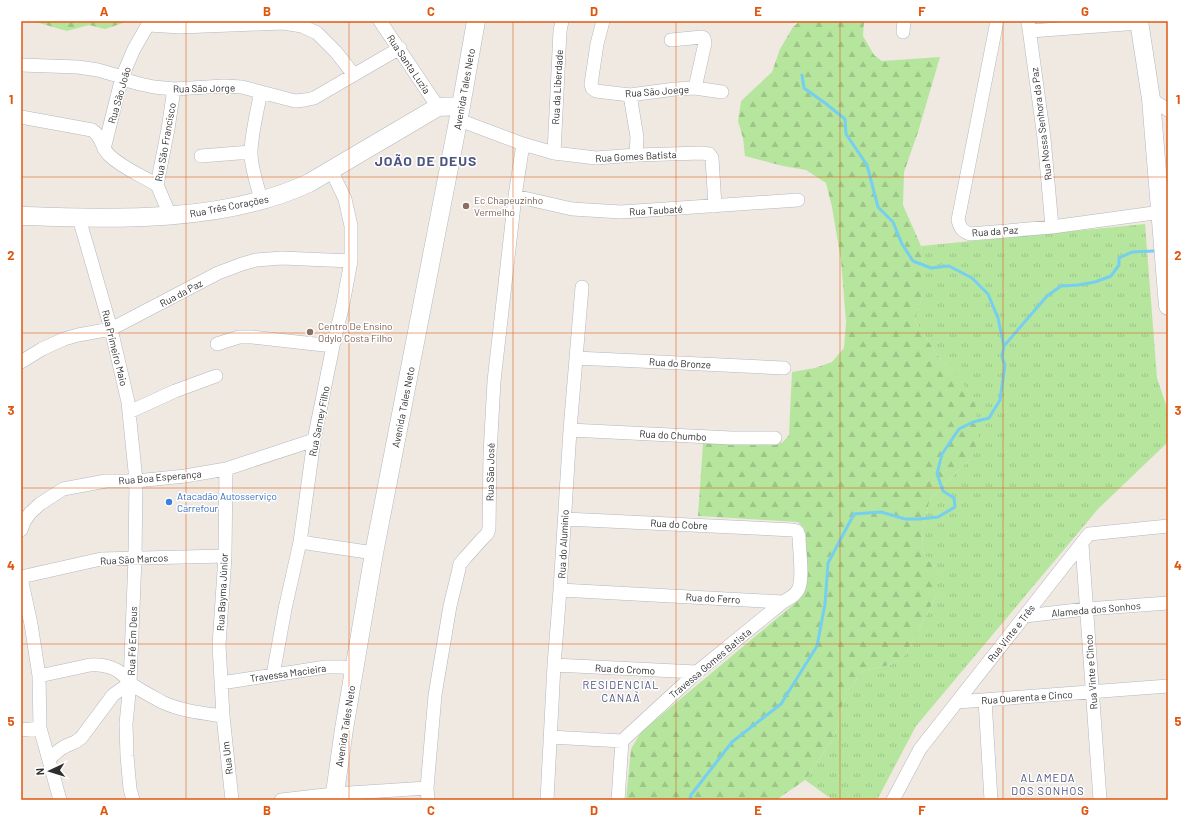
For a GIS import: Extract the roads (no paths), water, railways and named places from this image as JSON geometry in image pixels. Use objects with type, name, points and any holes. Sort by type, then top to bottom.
[{"type":"main road","name":"Avenida Tales Neto","points":[[334,797],[374,554],[460,113],[476,21]]},
{"type":"main road","points":[[1139,22],[1151,99],[1164,210],[1168,306]]},
{"type":"main road","name":"Rua Três Corações","points":[[21,216],[121,218],[178,215],[238,206],[291,191],[310,183],[438,107],[460,113]]},
{"type":"street","name":"Rua Santa Luzia","points":[[380,21],[400,48],[438,107]]},
{"type":"street","name":"Rua da Liberdade","points":[[554,153],[560,31],[562,21]]},
{"type":"street","name":"Rua São Joege","points":[[603,21],[597,44],[591,84],[592,88],[596,91],[630,95],[695,88],[722,92]]},
{"type":"street","name":"Rua da Paz","points":[[997,21],[958,220],[960,228],[964,232],[970,234],[1052,227],[1164,210]]},
{"type":"street","points":[[1029,26],[1139,22]]},
{"type":"street","points":[[149,23],[180,27],[283,23],[302,26],[317,33],[336,52],[354,75]]},
{"type":"street","name":"Rua São João","points":[[104,149],[122,77],[134,49],[149,23]]},
{"type":"street","name":"Rua Nossa Senhora da Paz","points":[[1029,26],[1044,138],[1052,227]]},
{"type":"street","points":[[671,40],[704,38],[705,43],[695,88]]},
{"type":"street","name":"Rua São Jorge","points":[[21,65],[78,67],[98,70],[140,84],[174,89],[224,86],[242,87],[296,101],[314,98],[400,48]]},
{"type":"street","name":"Rua São Francisco","points":[[170,215],[157,185],[168,130],[174,89]]},
{"type":"street","points":[[261,92],[251,152],[261,200]]},
{"type":"street","points":[[630,95],[637,137],[636,155]]},
{"type":"street","points":[[1151,99],[1168,110]]},
{"type":"street","name":"Rua Gomes Batista","points":[[460,113],[523,144],[554,153],[596,158],[705,153],[711,155],[715,206]]},
{"type":"street","points":[[21,117],[92,130],[97,133],[104,149],[108,154],[120,164],[157,185]]},
{"type":"street","name":"Rua São José","points":[[427,794],[435,695],[450,606],[460,564],[487,534],[489,529],[490,454],[494,381],[515,196],[523,144]]},
{"type":"street","points":[[201,156],[251,152]]},
{"type":"street","name":"Rua Sarney Filho","points":[[273,675],[284,609],[300,542],[314,440],[351,261],[351,226],[348,212],[345,199],[331,170]]},
{"type":"street","name":"Rua Taubaté","points":[[515,196],[572,209],[621,212],[798,200]]},
{"type":"street","name":"Rua Primeiro Maio","points":[[79,218],[112,329],[128,402],[136,480]]},
{"type":"street","name":"Rua da Paz","points":[[21,362],[64,339],[112,329],[218,273],[242,264],[256,260],[282,258],[351,261]]},
{"type":"street","name":"Rua do Alumínio","points":[[547,800],[554,665],[570,430],[582,287]]},
{"type":"street","points":[[217,344],[239,338],[252,337],[333,346]]},
{"type":"street","name":"Rua do Bronze","points":[[576,358],[784,368]]},
{"type":"street","points":[[129,412],[175,391],[216,376]]},
{"type":"street","name":"Rua do Chumbo","points":[[570,430],[731,438],[775,438]]},
{"type":"street","name":"Rua Boa Esperança","points":[[21,530],[30,513],[62,489],[106,481],[185,476],[226,469],[314,440]]},
{"type":"street","name":"Rua Bayma Júnior","points":[[223,716],[219,645],[225,556],[226,469]]},
{"type":"street","name":"Rua Fé Em Deus","points":[[133,800],[130,789],[126,724],[130,683],[135,558],[136,480]]},
{"type":"street","name":"Rua do Cobre","points":[[565,519],[797,531],[799,536],[801,582],[794,595],[783,602]]},
{"type":"street","name":"Rua Vinte e Três","points":[[893,800],[920,749],[1082,544],[1088,534],[1168,526]]},
{"type":"street","points":[[300,542],[374,554]]},
{"type":"street","name":"Rua Vinte e Cinco","points":[[1082,544],[1100,800]]},
{"type":"street","name":"Rua São Marcos","points":[[21,577],[102,559],[225,556]]},
{"type":"street","points":[[21,577],[31,624],[39,676],[40,728],[60,800]]},
{"type":"street","name":"Rua do Ferro","points":[[560,590],[783,602]]},
{"type":"street","name":"Travessa Gomes Batista","points":[[622,741],[697,672],[783,602]]},
{"type":"street","name":"Alameda dos Sonhos","points":[[1025,616],[1086,609],[1168,603]]},
{"type":"street","points":[[39,676],[97,664],[119,671],[130,683],[162,702],[194,712],[223,716]]},
{"type":"street","name":"Rua do Cromo","points":[[554,665],[697,672]]},
{"type":"street","name":"Travessa Macieira","points":[[221,683],[326,668],[343,667],[354,670]]},
{"type":"street","points":[[49,759],[62,748],[76,743],[113,695],[130,683]]},
{"type":"street","name":"Rua Quarenta e Cinco","points":[[957,702],[1168,686]]},
{"type":"street","points":[[985,700],[992,800]]},
{"type":"street","name":"Rua Um","points":[[223,716],[232,800]]},
{"type":"street","points":[[21,730],[40,728]]},
{"type":"street","points":[[550,737],[622,741],[618,800]]},
{"type":"street","points":[[281,800],[427,794]]},
{"type":"waterway","points":[[802,75],[804,88],[845,119],[846,134],[867,165],[878,207],[893,222],[902,244],[913,261],[931,268],[949,266],[972,278],[988,294],[998,318],[1004,346]]},
{"type":"waterway","points":[[690,800],[691,795],[732,742],[781,704],[817,646],[825,604],[828,563],[854,514],[881,512],[905,519],[920,519],[938,517],[955,507],[954,498],[943,491],[937,474],[942,454],[959,429],[973,422],[989,418],[1000,400],[1005,365],[1002,357],[1004,346],[1047,296],[1061,286],[1095,282],[1111,276],[1119,265],[1119,258],[1132,252],[1154,251]]},
{"type":"place","name":"Ec Chapeuzinho Vermelho","points":[[466,206]]},
{"type":"place","name":"Centro De Ensino Odylo Costa Filho","points":[[310,332]]},
{"type":"place","name":"Atacadão Autosserviço Carrefour","points":[[169,502]]},
{"type":"district","name":"JOÃO DE DEUS","points":[[426,160]]},
{"type":"district","name":"RESIDENCIAL CANAÃ","points":[[621,690]]},
{"type":"district","name":"ALAMEDA DOS SONHOS","points":[[1048,783]]}]
